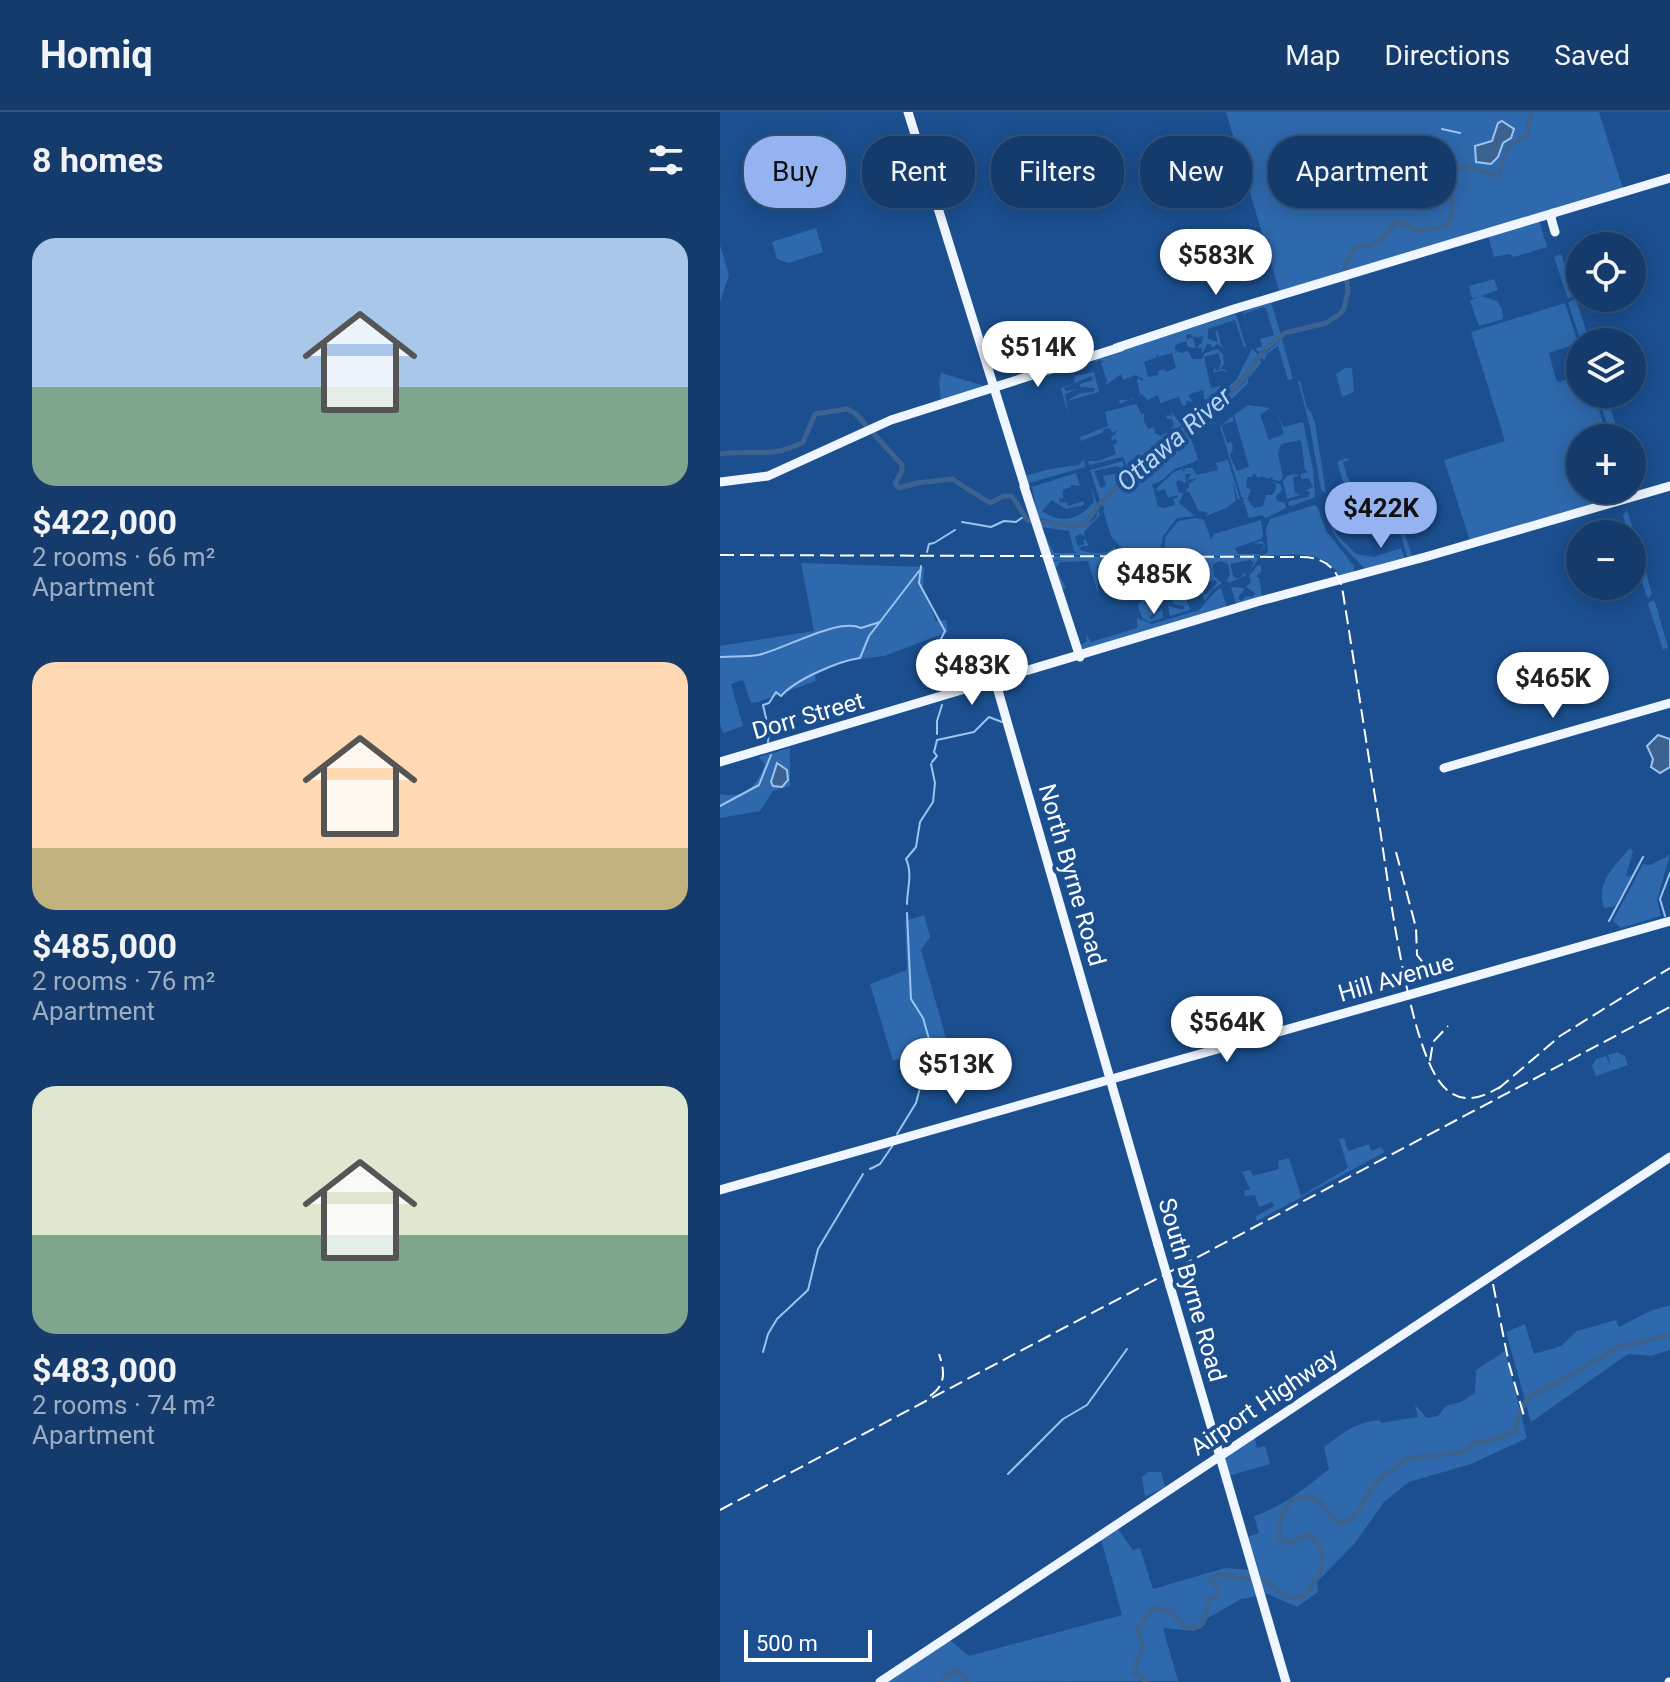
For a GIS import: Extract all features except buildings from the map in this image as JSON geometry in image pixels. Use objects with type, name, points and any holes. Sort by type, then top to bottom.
[{"type":"main road","points":[[908,112],[1079,656]]},
{"type":"main road","points":[[720,482],[768,476],[875,427],[993,387],[1345,275],[1670,178]]},
{"type":"main road","points":[[1553,213],[1551,218],[1555,232]]},
{"type":"main road","points":[[1116,348],[1238,309]]},
{"type":"main road","name":"Dorr Street","points":[[1079,656],[1670,486]]},
{"type":"main road","name":"Dorr Street","points":[[720,762],[1295,591],[1389,567]]},
{"type":"main road","points":[[1279,599],[1295,591]]},
{"type":"main road","points":[[1170,631],[1186,623]]},
{"type":"main road","points":[[1075,644],[1082,650],[1091,651]]},
{"type":"main road","name":"North Byrne Road","points":[[995,682],[1109,1081]]},
{"type":"main road","points":[[1444,768],[1670,703]]},
{"type":"main road","name":"Hill Avenue","points":[[720,1190],[1670,921]]},
{"type":"main road","name":"South Byrne Road","points":[[1109,1081],[1286,1682]]},
{"type":"main road","name":"Airport Highway","points":[[880,1682],[1208,1463],[1221,1460],[1670,1157]]},
{"type":"main road","points":[[1197,1471],[1212,1455],[1213,1433]]},
{"type":"shaded area","points":[[1226,112],[1599,112],[1623,189],[1280,293],[1252,199],[1252,136],[1233,136]]},
{"type":"shaded area","points":[[1502,121],[1514,129],[1511,138],[1503,143],[1498,157],[1491,164],[1476,162],[1475,146],[1492,141],[1498,123]]},
{"type":"shaded area","points":[[1539,220],[1547,247],[1514,257],[1509,254],[1494,257],[1488,236]]},
{"type":"shaded area","points":[[816,228],[823,252],[789,263],[777,259],[772,242]]},
{"type":"shaded area","points":[[720,245],[729,275],[720,302]]},
{"type":"shaded area","points":[[1561,254],[1566,269],[1566,293],[1554,257]]},
{"type":"shaded area","points":[[1494,279],[1498,290],[1481,296],[1497,301],[1503,319],[1479,326],[1470,301],[1477,297],[1472,298],[1469,286]]},
{"type":"shaded area","points":[[1271,302],[1281,335],[1259,352],[1255,349],[1262,346],[1260,339],[1274,335],[1266,308],[1244,314],[1253,344],[1243,312]]},
{"type":"shaded area","points":[[1565,303],[1573,328],[1566,328],[1566,347],[1549,353],[1556,380],[1566,380],[1566,408],[1598,408],[1604,424],[1566,424],[1566,504],[1599,504],[1470,541],[1444,460],[1505,441],[1471,332]]},
{"type":"shaded area","points":[[1571,312],[1580,312],[1585,328],[1576,328]]},
{"type":"shaded area","points":[[1236,314],[1246,347],[1235,320],[1208,329],[1208,339],[1218,342],[1215,331],[1218,331],[1224,349],[1217,344],[1213,348],[1207,344],[1202,354],[1202,347],[1199,349],[1198,346],[1203,336],[1195,338],[1197,336],[1191,334],[1186,335],[1187,341],[1193,338],[1196,348],[1188,347],[1186,341],[1175,345],[1175,350],[1181,353],[1188,351],[1192,359],[1202,359],[1205,353],[1218,349],[1223,354],[1224,364],[1220,369],[1225,369],[1227,373],[1223,370],[1213,373],[1214,368],[1215,371],[1219,370],[1221,362],[1218,353],[1204,357],[1211,388],[1225,385],[1209,400],[1204,399],[1203,390],[1188,395],[1193,402],[1187,401],[1185,406],[1179,397],[1160,403],[1158,395],[1148,400],[1142,394],[1136,397],[1140,394],[1138,378],[1143,379],[1136,375],[1123,380],[1121,374],[1106,385],[1101,363],[1104,361],[1098,360],[1096,363],[1094,359]],"holes":[[[1172,353],[1176,368],[1166,372],[1164,369],[1158,371],[1159,375],[1148,377],[1144,362],[1158,354],[1158,357]]]},
{"type":"shaded area","points":[[1282,339],[1293,379],[1288,380],[1278,346],[1267,354],[1264,361],[1261,357]]},
{"type":"shaded area","points":[[1252,349],[1258,354],[1240,380],[1213,406],[1213,400],[1236,380]]},
{"type":"shaded area","points":[[1260,358],[1261,363],[1248,383],[1217,414],[1220,421],[1214,410],[1244,383]]},
{"type":"shaded area","points":[[1345,368],[1352,368],[1354,392],[1342,397],[1336,374]]},
{"type":"shaded area","points":[[1094,372],[1099,392],[1067,401],[1080,393],[1094,392],[1095,388],[1080,387],[1080,384],[1093,380],[1091,376],[1064,388],[1066,391],[1078,389],[1065,394],[1068,414],[1061,388],[1075,383],[1074,376]]},
{"type":"shaded area","points":[[941,373],[985,386],[941,401]]},
{"type":"shaded area","points":[[1298,381],[1315,423],[1326,493],[1321,490]]},
{"type":"shaded area","points":[[1207,402],[1211,408],[1129,472],[1123,457],[1089,465],[1088,461],[1098,461],[1116,454],[1113,444],[1117,444],[1116,438],[1112,441],[1111,438],[1119,429],[1112,433],[1110,428],[1104,429],[1102,433],[1081,441],[1080,437],[1108,426],[1105,412],[1136,404],[1142,415],[1144,413],[1148,429],[1154,427],[1155,433],[1160,436],[1167,432],[1167,440],[1174,426],[1172,419],[1167,419],[1166,415],[1172,417],[1171,412],[1182,425],[1178,427],[1179,430]]},
{"type":"shaded area","points":[[1248,405],[1270,408],[1260,415],[1269,440],[1284,434],[1276,410],[1283,427],[1303,422],[1313,469],[1315,497],[1288,505],[1289,501],[1308,497],[1310,493],[1306,490],[1313,487],[1309,478],[1301,479],[1301,474],[1308,472],[1305,470],[1301,440],[1281,444],[1278,454],[1283,477],[1280,481],[1272,477],[1258,478],[1254,473],[1252,477],[1247,477],[1246,487],[1251,490],[1247,499],[1254,508],[1263,506],[1266,495],[1272,495],[1276,489],[1276,484],[1271,482],[1280,484],[1282,490],[1276,496],[1277,501],[1285,503],[1286,508],[1266,518],[1262,515],[1249,518],[1243,500],[1245,497],[1242,498],[1221,426],[1227,443],[1231,442],[1233,448],[1230,456],[1237,471],[1249,467],[1234,415]]},
{"type":"shaded area","points":[[1602,408],[1610,408],[1615,424],[1607,424]]},
{"type":"shaded area","points":[[1212,412],[1215,423],[1204,424],[1190,436],[1198,459],[1175,469],[1152,484],[1158,506],[1175,505],[1173,499],[1178,495],[1168,498],[1165,489],[1156,489],[1174,472],[1192,468],[1197,475],[1218,470],[1216,463],[1228,460],[1240,499],[1232,480],[1236,501],[1206,516],[1208,513],[1198,510],[1186,489],[1197,478],[1188,480],[1191,474],[1185,474],[1186,483],[1178,480],[1176,483],[1179,493],[1186,493],[1179,503],[1195,516],[1177,518],[1163,536],[1161,547],[1164,548],[1166,536],[1178,521],[1204,520],[1211,539],[1214,534],[1261,520],[1261,539],[1235,548],[1238,554],[1260,554],[1264,544],[1253,543],[1262,541],[1265,545],[1259,556],[1127,556],[1161,557],[1161,561],[1162,557],[1259,557],[1249,573],[1254,562],[1250,560],[1230,564],[1234,578],[1244,573],[1246,575],[1229,583],[1228,564],[1221,561],[1213,564],[1214,576],[1222,583],[1212,590],[1205,601],[1200,588],[1203,587],[1203,594],[1207,594],[1217,583],[1215,580],[1199,585],[1202,582],[1194,562],[1184,564],[1190,568],[1175,571],[1167,567],[1164,575],[1158,569],[1137,573],[1126,562],[1125,552],[1111,536],[1105,508],[1101,505],[1129,478],[1132,485],[1134,482],[1130,477]]},
{"type":"shaded area","points":[[1084,459],[1085,467],[1029,483],[1025,476],[1079,465]]},
{"type":"shaded area","points":[[1349,460],[1343,462],[1349,480],[1354,485],[1362,483],[1363,486],[1366,482],[1371,498],[1355,504],[1356,511],[1352,509],[1347,485],[1337,462]]},
{"type":"shaded area","points":[[1123,461],[1124,469],[1116,466],[1094,471],[1101,488],[1106,485],[1103,476],[1120,475],[1126,470],[1127,473],[1100,501],[1090,470]]},
{"type":"shaded area","points":[[1076,473],[1080,486],[1071,485],[1063,490],[1060,503],[1067,502],[1068,506],[1084,501],[1084,505],[1066,509],[1052,500],[1042,511],[1056,518],[1076,516],[1094,502],[1091,487],[1097,504],[1088,521],[1076,525],[1038,518],[1032,487]]},
{"type":"shaded area","points":[[1297,474],[1293,477],[1295,493],[1301,495],[1287,499],[1283,481],[1287,476]]},
{"type":"shaded area","points":[[1339,493],[1344,494],[1350,523],[1346,519],[1335,522],[1336,534],[1356,554],[1374,557],[1401,548],[1405,559],[1365,569],[1343,546],[1337,538],[1328,520],[1327,500]]},
{"type":"shaded area","points":[[1393,496],[1412,556],[1407,557],[1398,523],[1393,519],[1399,518]]},
{"type":"shaded area","points":[[1315,505],[1326,531],[1354,566],[1354,572],[1340,577],[1325,561],[1306,555],[1263,556],[1268,551],[1266,528],[1270,519]]},
{"type":"shaded area","points":[[1098,508],[1100,515],[1084,532],[1085,536],[1080,534],[1075,537],[1078,546],[1085,544],[1085,539],[1089,546],[1079,549],[1098,553],[1114,546],[1120,555],[1049,555],[1042,529],[1054,553],[1078,553],[1074,551],[1069,531],[1041,527],[1039,522],[1070,528],[1087,526],[1096,517]]},
{"type":"shaded area","points":[[1627,510],[1630,520],[1624,520],[1623,515]]},
{"type":"shaded area","points":[[1050,556],[1119,557],[1127,581],[1123,583],[1119,580],[1114,584],[1109,565],[1097,566],[1098,594],[1088,561],[1060,562],[1056,568],[1066,588],[1061,589],[1051,561],[1068,560],[1051,560]]},
{"type":"shaded area","points":[[801,563],[924,567],[923,590],[936,621],[946,620],[948,632],[884,656],[844,661],[815,675],[816,681],[758,702],[751,703],[743,680],[731,684],[743,726],[723,733],[720,724],[720,646],[814,631]]},
{"type":"shaded area","points":[[1258,565],[1261,572],[1256,576],[1262,597],[1236,604],[1231,587],[1245,588],[1238,598],[1241,601],[1246,596],[1253,597],[1255,593],[1246,587],[1251,582],[1249,576]]},
{"type":"shaded area","points":[[1160,572],[1160,578],[1179,576],[1184,583],[1188,576],[1191,585],[1159,588],[1142,595],[1142,585],[1144,590],[1150,591],[1149,582],[1152,582],[1147,578]]},
{"type":"shaded area","points":[[1646,573],[1652,594],[1649,598],[1646,595]]},
{"type":"shaded area","points":[[1179,588],[1167,601],[1165,594],[1159,597],[1160,603],[1145,600],[1144,605],[1156,605],[1157,609],[1149,618],[1152,619],[1162,608],[1163,618],[1150,622],[1142,618],[1138,605],[1144,598]]},
{"type":"shaded area","points":[[1221,588],[1227,607],[1085,649],[1078,644],[1087,641],[1086,635],[1091,642],[1137,628],[1137,618],[1152,624],[1199,610]]},
{"type":"shaded area","points":[[1184,593],[1190,610],[1170,616],[1168,606],[1183,610],[1184,606],[1172,601],[1178,594]]},
{"type":"shaded area","points":[[1652,600],[1668,647],[1663,650],[1648,604]]},
{"type":"shaded area","points":[[1658,735],[1670,739],[1670,767],[1660,773],[1651,767],[1653,759],[1647,746]]},
{"type":"shaded area","points":[[790,748],[790,786],[773,791],[760,811],[720,818],[720,794],[737,795],[748,790],[765,765],[759,757]]},
{"type":"shaded area","points":[[777,763],[787,770],[788,780],[782,787],[773,786],[771,782]]},
{"type":"shaded area","points":[[1630,848],[1633,851],[1626,876],[1632,875],[1615,906],[1604,908],[1604,882]]},
{"type":"shaded area","points":[[1670,855],[1657,900],[1661,916],[1621,928],[1613,921],[1643,864],[1650,865]]},
{"type":"shaded area","points":[[924,915],[930,937],[921,950],[952,1059],[933,1069],[927,1080],[912,1070],[908,1056],[893,1061],[870,984],[907,970],[905,921]]},
{"type":"shaded area","points":[[1617,1052],[1625,1056],[1628,1065],[1596,1076],[1592,1066],[1596,1059],[1606,1056],[1611,1067],[1608,1055]]},
{"type":"shaded area","points":[[1344,1138],[1348,1151],[1369,1144],[1371,1151],[1381,1147],[1385,1152],[1257,1221],[1255,1217],[1274,1206],[1272,1202],[1259,1207],[1255,1195],[1245,1196],[1244,1191],[1250,1189],[1242,1172],[1250,1170],[1253,1176],[1279,1169],[1278,1161],[1289,1158],[1301,1196],[1348,1168],[1339,1139]]},
{"type":"shaded area","points":[[1670,1305],[1670,1350],[1651,1356],[1628,1354],[1531,1422],[1506,1332],[1525,1324],[1534,1354],[1561,1346],[1577,1331],[1616,1320],[1619,1327],[1650,1311]]},
{"type":"shaded area","points":[[1505,1351],[1527,1438],[1471,1464],[1409,1482],[1384,1502],[1355,1543],[1317,1582],[1318,1592],[1297,1607],[1268,1594],[1241,1599],[1208,1618],[1204,1625],[1194,1631],[1163,1628],[1178,1681],[888,1682],[950,1640],[969,1656],[1122,1615],[1101,1539],[1117,1528],[1133,1550],[1140,1548],[1153,1589],[1225,1568],[1253,1570],[1244,1538],[1259,1533],[1254,1516],[1284,1502],[1329,1469],[1324,1447],[1364,1423],[1418,1417],[1415,1405],[1427,1418],[1438,1416],[1446,1406],[1461,1402],[1475,1393],[1476,1370]]},
{"type":"shaded area","points":[[1254,1435],[1257,1448],[1265,1446],[1270,1464],[1228,1476],[1224,1458]]},
{"type":"shaded area","points":[[1148,1472],[1161,1472],[1165,1487],[1145,1497],[1142,1477]]},
{"type":"waterway","name":"Ottawa River","points":[[720,454],[772,452],[792,447],[803,442],[815,414],[847,409],[855,413],[902,465],[895,483],[899,488],[952,479],[990,503],[1004,496],[1012,496],[1027,520],[1085,525],[1097,507],[1127,476],[1227,396],[1265,349],[1285,333],[1326,323],[1340,314],[1348,291],[1345,266],[1358,246],[1372,245],[1386,235],[1395,223],[1400,222],[1417,231],[1447,226],[1452,211],[1448,185],[1450,170],[1468,166],[1498,176],[1509,145],[1526,136],[1532,112]]},
{"type":"waterway","points":[[1442,129],[1460,133]]},
{"type":"waterway","points":[[962,522],[991,527],[1004,521],[1016,522],[1023,517]]},
{"type":"waterway","points":[[927,552],[929,544],[955,530]]},
{"type":"waterway","points":[[921,566],[919,583],[945,631],[938,645],[945,667],[941,690]]},
{"type":"waterway","points":[[768,742],[769,731],[763,705],[769,703],[776,692],[781,696],[818,672],[860,658],[869,636],[919,571]]},
{"type":"waterway","points":[[720,657],[758,655],[825,630],[851,626],[861,628],[880,622]]},
{"type":"waterway","points":[[937,734],[942,705]]},
{"type":"waterway","points":[[932,762],[937,756],[934,752],[937,740],[974,732],[989,717],[1002,722]]},
{"type":"waterway","points":[[720,806],[759,785],[771,755]]},
{"type":"waterway","points":[[907,904],[909,876],[906,859],[916,847],[920,822],[933,802],[935,783],[931,764]]},
{"type":"waterway","points":[[1609,921],[1643,857]]},
{"type":"waterway","points":[[1665,916],[1660,899],[1670,873]]},
{"type":"waterway","points":[[897,1134],[916,1103],[932,1042],[923,1018],[911,999],[907,913]]},
{"type":"waterway","points":[[870,1169],[880,1164],[893,1145]]},
{"type":"waterway","points":[[763,1352],[768,1334],[777,1319],[808,1290],[818,1249],[863,1174]]},
{"type":"waterway","points":[[1146,1682],[1134,1672],[1142,1648],[1137,1629],[1153,1608],[1171,1612],[1186,1628],[1200,1626],[1208,1600],[1219,1595],[1218,1588],[1211,1580],[1219,1574],[1265,1581],[1288,1598],[1304,1596],[1320,1572],[1322,1556],[1308,1534],[1291,1543],[1279,1539],[1280,1522],[1293,1500],[1309,1497],[1318,1501],[1340,1524],[1353,1518],[1377,1481],[1407,1459],[1462,1452],[1475,1442],[1485,1442],[1515,1432],[1519,1414],[1528,1397],[1615,1348],[1670,1335]]},
{"type":"waterway","points":[[1008,1474],[1063,1419],[1087,1405],[1127,1349]]},
{"type":"waterway","points":[[941,1682],[957,1669],[968,1682]]},
{"type":"railway","points":[[720,555],[1301,557],[1327,564],[1336,573],[1342,587],[1393,914],[1421,1041],[1433,1071],[1447,1090],[1455,1095],[1478,1097],[1508,1082]]},
{"type":"railway","points":[[1396,852],[1416,928],[1417,955],[1424,964]]},
{"type":"railway","points":[[1498,1089],[1560,1036],[1670,968]]},
{"type":"railway","points":[[720,1510],[1670,1007]]},
{"type":"railway","points":[[1430,1061],[1433,1042],[1448,1026]]},
{"type":"railway","points":[[1493,1284],[1509,1364],[1524,1416]]},
{"type":"railway","points":[[930,1396],[943,1378],[939,1354]]}]
